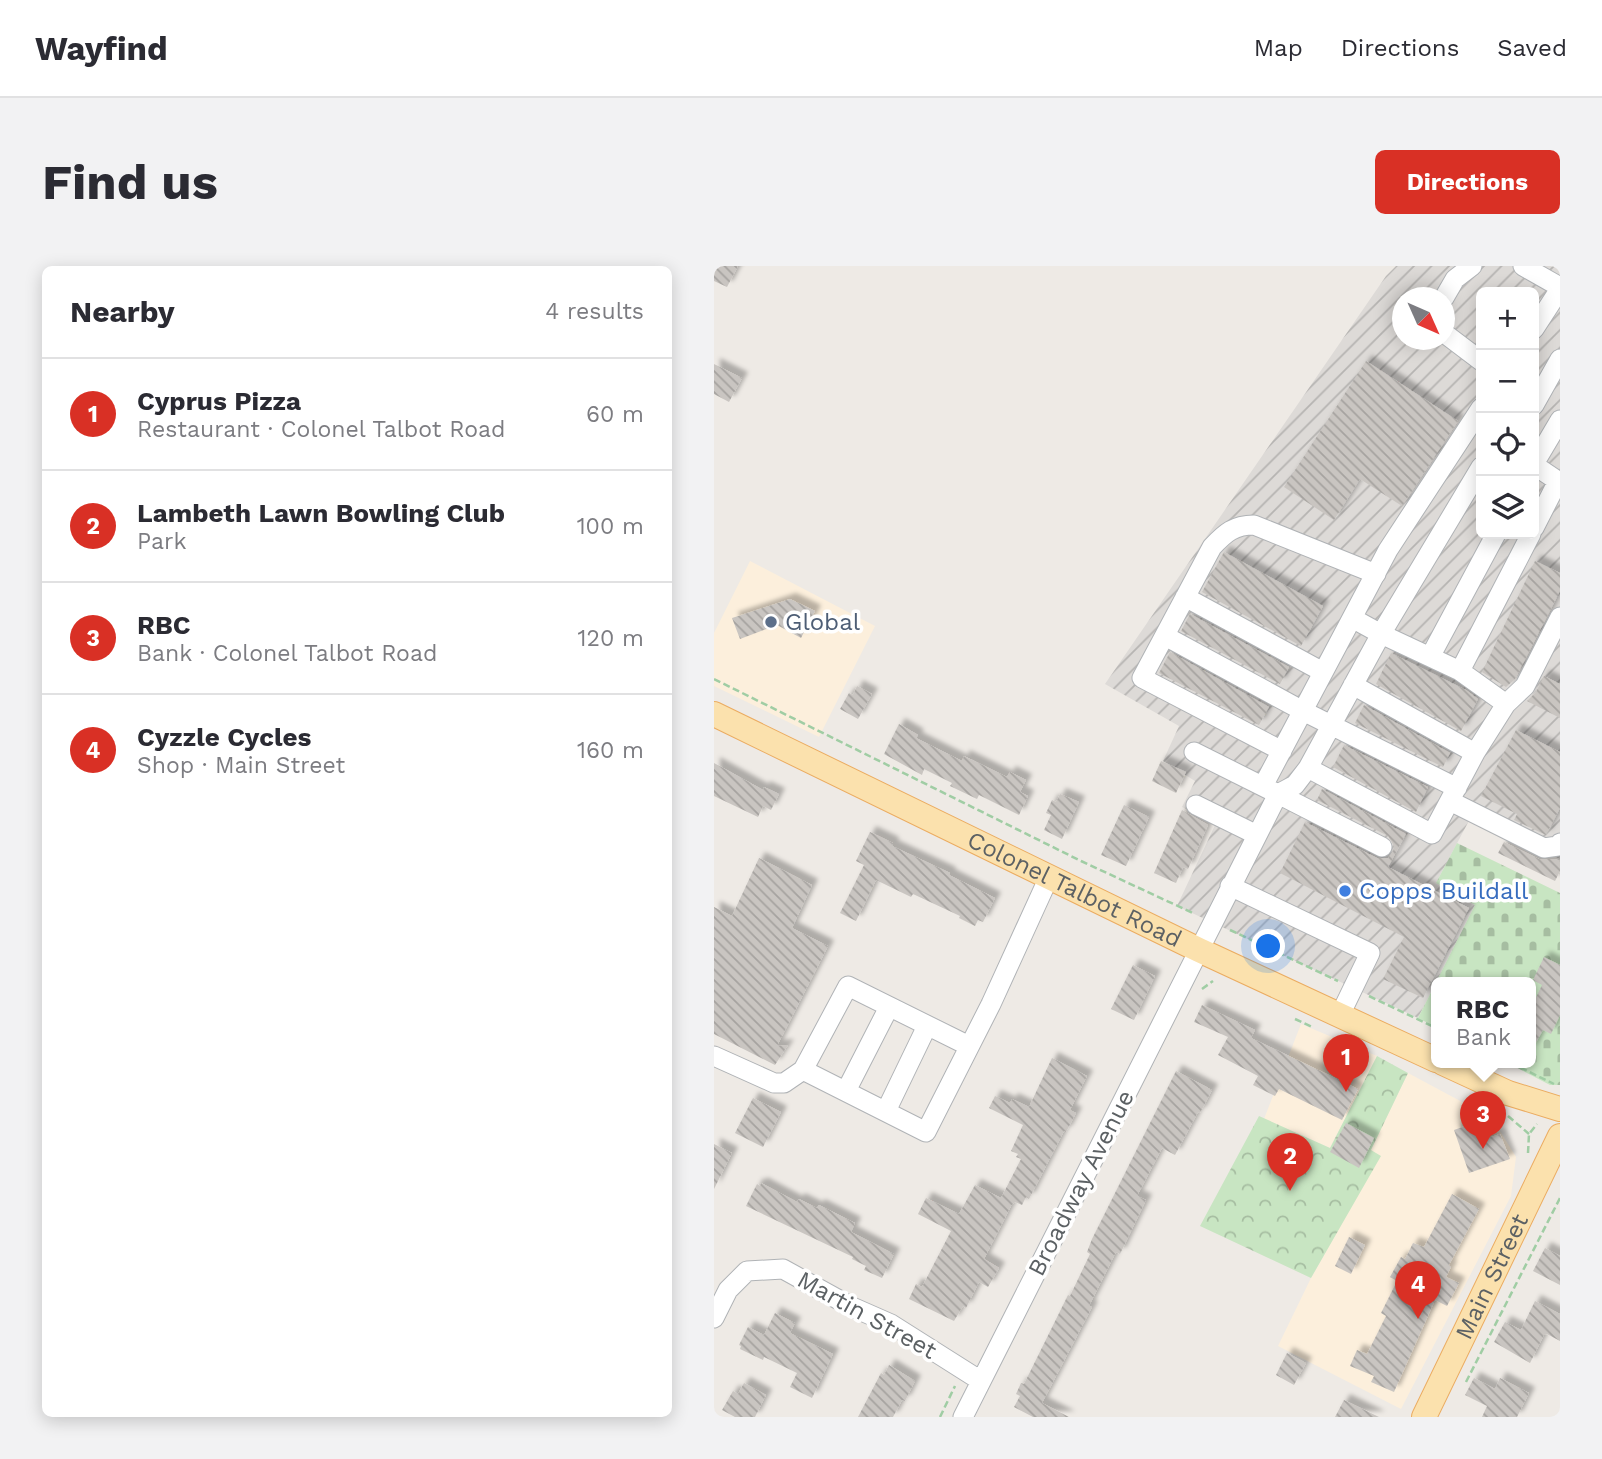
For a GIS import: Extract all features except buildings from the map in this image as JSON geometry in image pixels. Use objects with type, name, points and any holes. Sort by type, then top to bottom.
[{"type":"main road","name":"Colonel Talbot Road","points":[[714,714],[1199,950],[1431,1058]]},
{"type":"main road","points":[[1454,1068],[1508,1093],[1560,1109]]},
{"type":"main road","name":"Main Street","points":[[1424,1417],[1560,1136]]},
{"type":"street","points":[[1450,287],[1455,279],[1472,266]]},
{"type":"street","points":[[1523,266],[1560,288],[1539,320]]},
{"type":"street","points":[[1455,341],[1476,356]]},
{"type":"street","points":[[1539,396],[1560,359]]},
{"type":"street","name":"Broadway Avenue","points":[[963,1417],[1257,835],[1282,751],[1388,550],[1475,430],[1480,413]]},
{"type":"street","points":[[1539,456],[1560,419]]},
{"type":"street","points":[[1539,468],[1559,480],[1539,518]]},
{"type":"street","points":[[1270,790],[1295,785],[1308,768],[1381,634],[1476,475]]},
{"type":"street","points":[[1282,751],[1142,678],[1185,597],[1212,547],[1227,532],[1239,525],[1254,524],[1376,574]]},
{"type":"street","points":[[1430,657],[1493,539]]},
{"type":"street","points":[[1460,671],[1528,539]]},
{"type":"street","points":[[1185,597],[1323,672]]},
{"type":"street","points":[[1308,768],[1432,834],[1475,752],[1506,704],[1525,686],[1560,617]]},
{"type":"street","points":[[1352,618],[1460,671],[1506,704]]},
{"type":"street","points":[[1165,636],[1453,794],[1544,848],[1558,846],[1560,843]]},
{"type":"street","points":[[1353,685],[1475,752]]},
{"type":"street","points":[[1194,752],[1382,847]]},
{"type":"street","points":[[1196,805],[1257,835]]},
{"type":"street","points":[[803,1070],[926,1132],[970,1046],[1049,877]]},
{"type":"street","points":[[1230,886],[1370,953],[1340,1015]]},
{"type":"street","points":[[714,1056],[774,1083],[784,1083],[803,1070],[848,986],[970,1046]]},
{"type":"street","points":[[846,1091],[889,1006]]},
{"type":"street","points":[[886,1111],[928,1026]]},
{"type":"street","name":"Martin Street","points":[[714,1318],[728,1290],[747,1271],[783,1269],[850,1306],[891,1324],[981,1381]]},
{"type":"path","points":[[714,679],[1081,861],[1431,1025]]},
{"type":"path","points":[[1198,991],[1213,981]]},
{"type":"path","points":[[1286,1015],[1310,1026]]},
{"type":"path","points":[[1520,1068],[1560,1087]]},
{"type":"path","points":[[1464,1386],[1560,1198]]},
{"type":"path","points":[[940,1417],[955,1386]]},
{"type":"shaded area","points":[[1396,266],[1560,266],[1560,859],[1472,815],[1436,883],[1475,905],[1439,977],[1431,977],[1431,992],[1418,1018],[1177,906],[1216,823],[1182,807],[1195,781],[1163,761],[1179,726],[1105,684],[1386,276]]},
{"type":"shaded area","points":[[750,561],[875,626],[819,737],[714,686],[714,633]]},
{"type":"shaded area","points":[[1301,1024],[1377,1056],[1330,1148],[1264,1119]]},
{"type":"shaded area","points":[[1408,1073],[1492,1118],[1516,1157],[1511,1196],[1401,1409],[1278,1346],[1311,1278],[1380,1156],[1370,1151]]},
{"type":"green space","points":[[1457,843],[1560,893],[1560,1085],[1550,1085],[1518,1068],[1536,1068],[1536,977],[1439,977],[1475,905],[1436,883]]},
{"type":"green space","points":[[1431,992],[1431,1024],[1418,1018]]},
{"type":"green space","points":[[1377,1056],[1408,1073],[1371,1150],[1381,1156],[1311,1278],[1200,1226],[1259,1116],[1330,1148]]},
{"type":"place","name":"Global","points":[[771,622]]},
{"type":"place","name":"Copps Buildall","points":[[1345,891]]},
{"type":"place","name":"Cyprus Pizza","points":[[1346,1092]]},
{"type":"place","name":"RBC","points":[[1483,1149]]},
{"type":"place","name":"Lambeth Lawn Bowling Club","points":[[1290,1191]]},
{"type":"place","name":"Cyzzle Cycles","points":[[1418,1319]]}]
